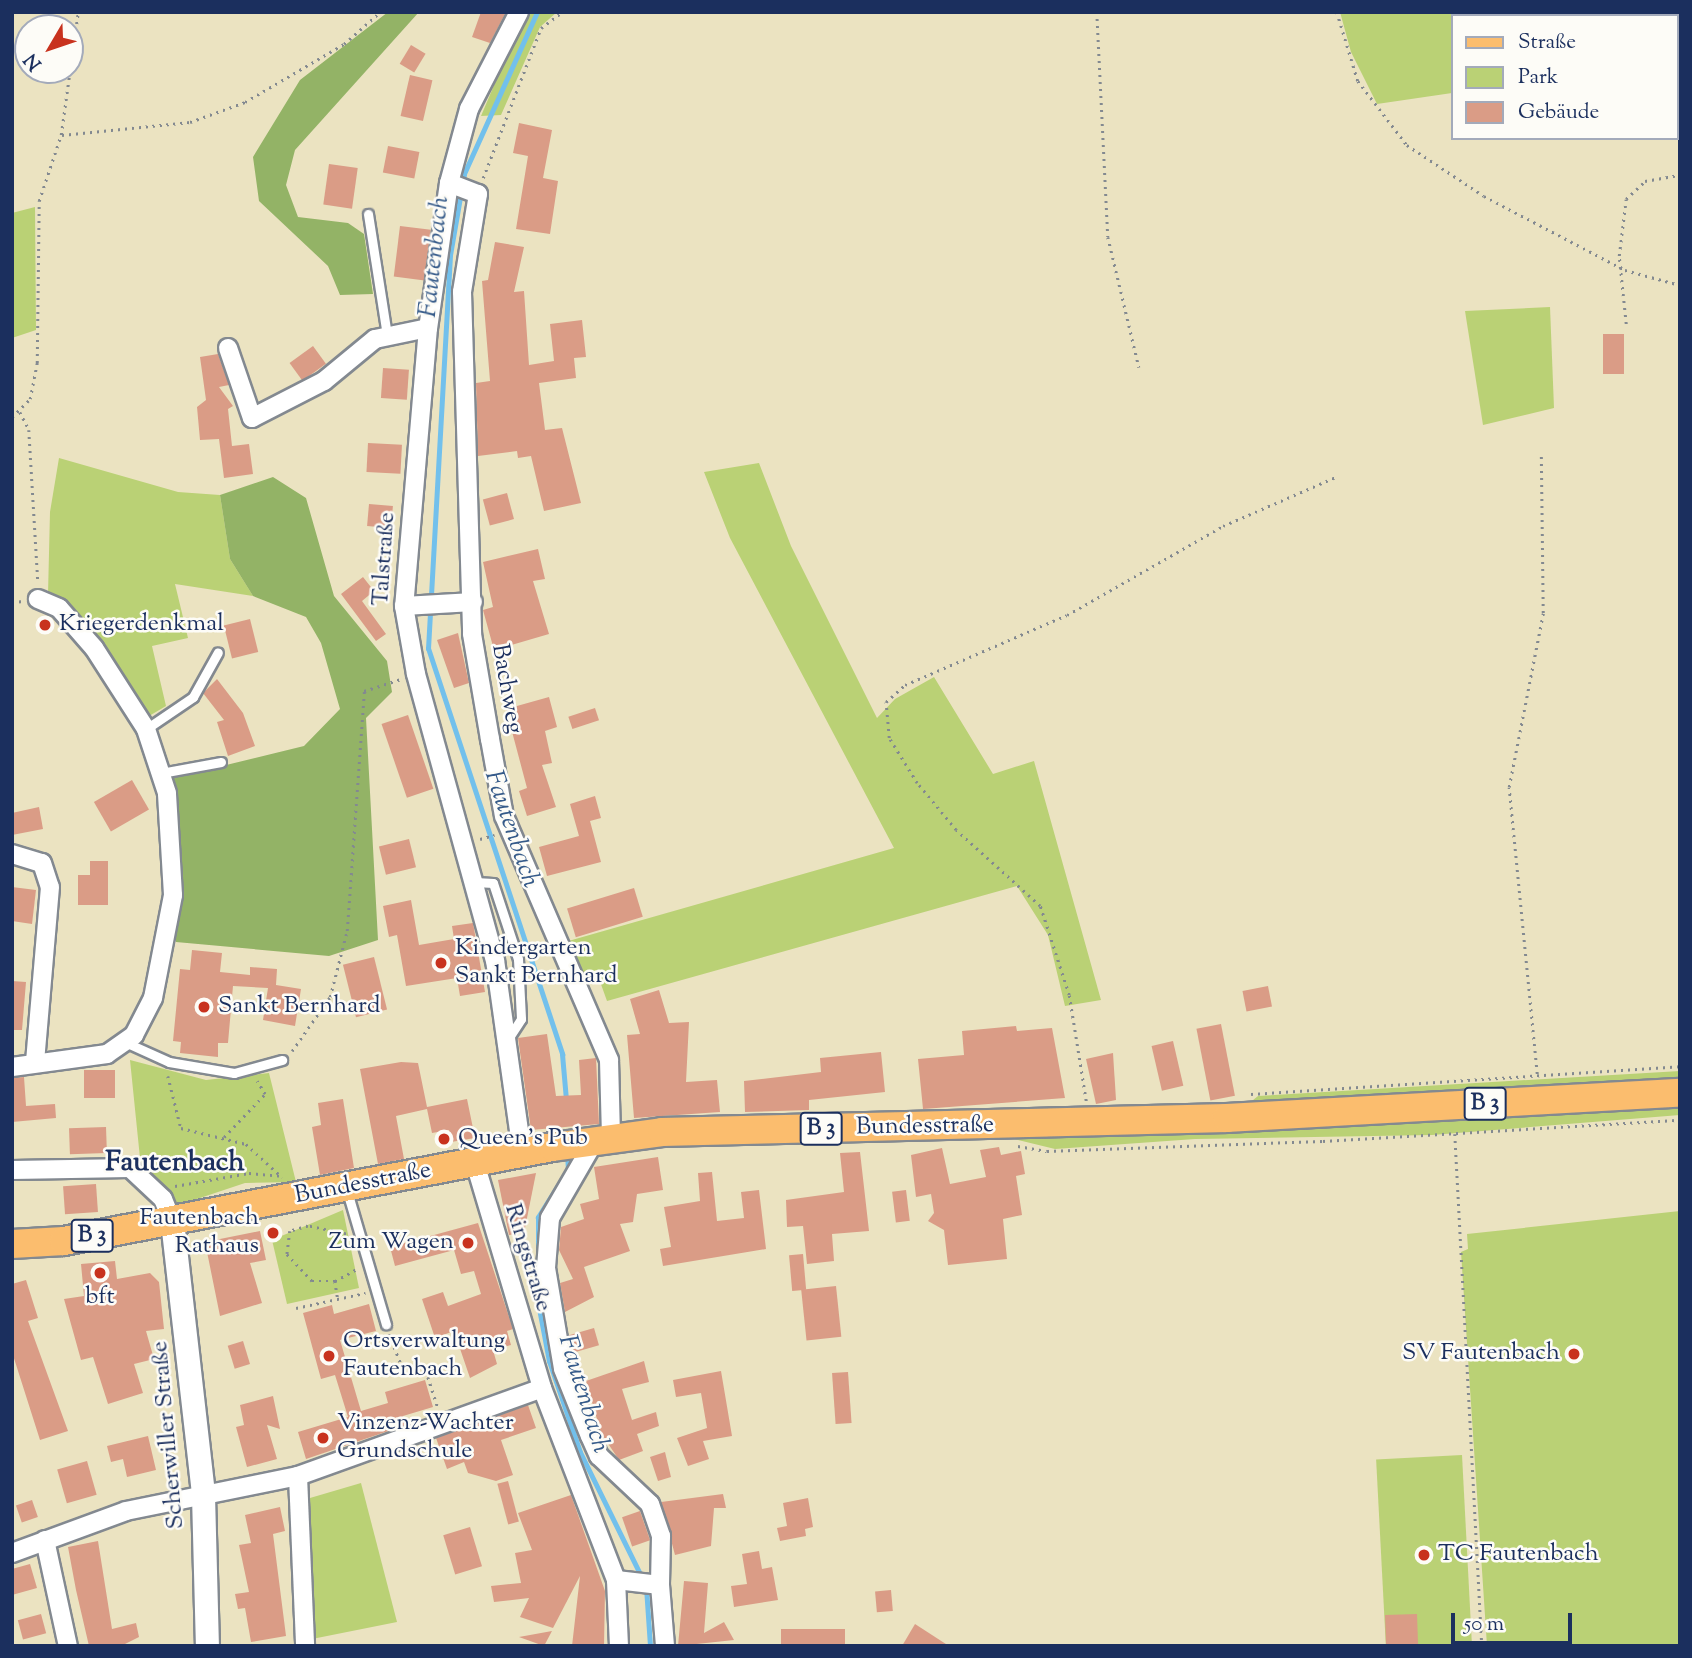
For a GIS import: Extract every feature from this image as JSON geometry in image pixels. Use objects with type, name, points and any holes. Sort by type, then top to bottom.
[{"type":"main road","name":"Bundesstraße","points":[[12,1244],[172,1221],[522,1153],[662,1132],[1227,1118],[1680,1093]]},
{"type":"street","name":"Talstraße","points":[[519,12],[470,109],[449,183],[428,328],[404,606],[416,674],[475,882],[508,1039],[522,1153]]},
{"type":"street","points":[[449,183],[474,192]]},
{"type":"street","name":"Bachweg","points":[[474,192],[463,292],[472,634],[504,816],[609,1060],[583,1143]]},
{"type":"street","points":[[228,348],[252,418],[324,381],[387,336],[428,328]]},
{"type":"street","points":[[12,1067],[35,1061],[107,1054],[127,1042],[153,998],[173,895],[161,773],[146,729],[94,648],[59,608],[38,599]]},
{"type":"street","points":[[404,606],[444,606],[473,602]]},
{"type":"street","points":[[12,854],[43,863],[49,880],[35,1061]]},
{"type":"street","points":[[583,1143],[546,1234],[552,1322],[563,1368],[599,1456],[650,1504],[661,1536],[639,1582],[665,1646]]},
{"type":"street","name":"Ringstraße","points":[[475,1163],[542,1388],[639,1582],[618,1646]]},
{"type":"street","points":[[12,1170],[104,1167],[143,1174],[172,1221]]},
{"type":"street","name":"Scherwiller Straße","points":[[172,1221],[203,1495],[207,1646]]},
{"type":"street","points":[[12,1553],[125,1511],[298,1476],[542,1388]]},
{"type":"street","points":[[298,1476],[304,1646]]},
{"type":"street","points":[[45,1541],[68,1646]]},
{"type":"lane","points":[[368,214],[387,336]]},
{"type":"lane","points":[[146,729],[192,697],[218,652]]},
{"type":"lane","points":[[161,773],[221,762]]},
{"type":"lane","points":[[127,1042],[169,1062],[234,1073],[282,1060]]},
{"type":"lane","points":[[346,1187],[386,1324]]},
{"type":"path","points":[[12,417],[20,412],[37,363],[39,201],[61,135],[78,12]]},
{"type":"path","points":[[61,135],[190,122],[245,102],[321,60],[380,12]]},
{"type":"path","points":[[474,192],[541,29],[562,12]]},
{"type":"path","points":[[1097,12],[1108,237],[1139,367]]},
{"type":"path","points":[[1337,12],[1358,80],[1407,145],[1484,196],[1625,270],[1680,285]]},
{"type":"path","points":[[1626,324],[1625,270],[1619,256],[1626,199],[1645,181],[1680,175]]},
{"type":"path","points":[[20,412],[29,430],[38,599]]},
{"type":"path","points":[[1537,1074],[1509,787],[1543,613],[1541,452]]},
{"type":"path","points":[[1090,1122],[1069,995],[1040,906],[956,830],[917,783],[889,738],[886,702],[905,685],[1067,615],[1223,526],[1338,476]]},
{"type":"path","points":[[282,1060],[309,1033],[330,997],[346,931],[363,691],[416,674]]},
{"type":"path","points":[[143,1174],[183,1188],[249,1173],[282,1176],[262,1152],[224,1138],[181,1128],[170,1102],[169,1062]]},
{"type":"path","points":[[1227,1118],[1227,1110],[1256,1090],[1680,1066]]},
{"type":"path","points":[[224,1138],[265,1094],[262,1083],[234,1073]]},
{"type":"path","points":[[1010,1145],[1047,1151],[1455,1134],[1680,1120]]},
{"type":"path","points":[[1455,1134],[1482,1646]]},
{"type":"path","points":[[359,1233],[308,1226],[290,1231],[287,1254],[302,1277],[335,1281],[368,1264]]},
{"type":"path","points":[[335,1281],[338,1299]]},
{"type":"path","points":[[296,1308],[375,1290]]},
{"type":"path","points":[[386,1324],[402,1366],[428,1377],[444,1424]]},
{"type":"green space","points":[[388,12],[419,12],[295,150],[286,185],[298,217],[348,223],[364,234],[373,294],[340,295],[328,266],[259,201],[253,157],[300,80]]},
{"type":"green space","points":[[525,12],[557,12],[540,27],[501,115],[481,116]]},
{"type":"green space","points":[[1340,12],[1458,12],[1450,14],[1450,93],[1377,104],[1351,52]]},
{"type":"green space","points":[[35,207],[36,330],[12,338],[12,213]]},
{"type":"green space","points":[[1550,307],[1554,408],[1483,425],[1465,311]]},
{"type":"green space","points":[[59,458],[178,492],[220,495],[230,559],[253,596],[175,584],[188,638],[152,646],[166,706],[144,719],[48,594],[50,512]]},
{"type":"green space","points":[[759,463],[791,546],[877,718],[895,699],[934,677],[993,774],[1034,761],[1101,1000],[1065,1006],[1048,935],[1017,886],[607,1001],[598,976],[582,978],[565,942],[894,848],[730,538],[704,472]]},
{"type":"green space","points":[[273,477],[306,498],[334,596],[387,661],[392,692],[366,718],[378,940],[329,956],[176,942],[173,778],[304,746],[340,709],[321,643],[306,617],[253,596],[230,559],[220,495]]},
{"type":"green space","points":[[130,1060],[206,1080],[269,1073],[296,1182],[245,1183],[176,1206],[141,1168]]},
{"type":"green space","points":[[1680,1071],[1680,1085],[1247,1105],[1258,1096]]},
{"type":"green space","points":[[1680,1102],[1680,1115],[1432,1135],[1195,1139],[1055,1149],[1001,1136]]},
{"type":"green space","points":[[343,1210],[359,1288],[287,1304],[272,1240]]},
{"type":"green space","name":"SV Fautenbach","points":[[1680,1211],[1680,1646],[1487,1646],[1461,1252],[1468,1249],[1467,1234]]},
{"type":"green space","name":"TC Fautenbach","points":[[1462,1455],[1472,1646],[1386,1646],[1376,1460]]},
{"type":"green space","points":[[361,1483],[397,1622],[312,1639],[310,1498]]},
{"type":"building","points":[[481,12],[506,12],[490,43],[472,37]]},
{"type":"building","points":[[411,45],[426,54],[414,73],[400,64]]},
{"type":"building","points":[[410,75],[432,80],[423,121],[401,116]]},
{"type":"building","points":[[519,123],[552,130],[543,178],[558,181],[550,234],[516,229],[528,156],[513,153]]},
{"type":"building","points":[[388,146],[419,152],[414,179],[383,173]]},
{"type":"building","points":[[329,164],[358,168],[352,209],[323,205]]},
{"type":"building","points":[[400,226],[431,230],[425,280],[394,277]]},
{"type":"building","points":[[495,242],[524,247],[514,292],[524,291],[529,365],[554,361],[550,324],[582,320],[586,357],[574,358],[576,378],[539,383],[545,430],[562,428],[581,503],[544,511],[531,456],[518,458],[517,451],[478,456],[476,383],[490,381],[482,281],[488,280]]},
{"type":"building","points":[[1603,334],[1624,334],[1624,374],[1603,374]]},
{"type":"building","points":[[313,346],[326,364],[302,381],[290,363]]},
{"type":"building","points":[[218,354],[229,385],[219,387],[233,406],[228,409],[232,446],[249,444],[253,474],[224,478],[219,439],[200,440],[197,407],[206,400],[200,357]]},
{"type":"building","points":[[383,368],[409,370],[407,400],[381,398]]},
{"type":"building","points":[[368,443],[402,445],[400,474],[366,472]]},
{"type":"building","points":[[507,493],[514,519],[490,526],[483,499]]},
{"type":"building","points":[[369,504],[393,506],[391,528],[367,526]]},
{"type":"building","points":[[538,549],[545,579],[533,581],[549,634],[494,650],[483,610],[493,607],[483,562]]},
{"type":"building","points":[[363,577],[374,591],[362,601],[386,634],[376,641],[341,594]]},
{"type":"building","points":[[250,619],[258,652],[232,659],[224,626]]},
{"type":"building","points":[[458,633],[469,683],[454,688],[437,640]]},
{"type":"building","points":[[217,679],[243,713],[255,746],[228,756],[217,722],[224,720],[203,693]]},
{"type":"building","points":[[549,697],[557,727],[545,731],[552,763],[542,765],[556,807],[527,816],[519,791],[527,788],[506,709]]},
{"type":"building","points":[[595,708],[599,720],[572,729],[568,717]]},
{"type":"building","points":[[408,715],[433,789],[407,798],[382,724]]},
{"type":"building","points":[[132,780],[149,809],[111,831],[94,802]]},
{"type":"building","points":[[595,796],[601,818],[590,821],[601,862],[547,876],[539,847],[579,836],[570,804]]},
{"type":"building","points":[[39,807],[43,829],[12,835],[12,813]]},
{"type":"building","points":[[409,839],[416,867],[386,875],[379,846]]},
{"type":"building","points":[[90,861],[108,861],[108,905],[78,905],[78,875],[90,875]]},
{"type":"building","points":[[12,887],[36,890],[32,924],[12,921]]},
{"type":"building","points":[[634,888],[643,917],[576,937],[567,908]]},
{"type":"building","name":"Kindergarten Sankt Bernhard","points":[[411,900],[419,945],[454,939],[452,926],[473,923],[485,992],[460,996],[457,978],[406,986],[397,935],[389,937],[383,906]]},
{"type":"building","name":"Sankt Bernhard","points":[[192,950],[222,953],[220,972],[250,975],[250,967],[277,969],[276,985],[301,989],[295,1026],[263,1020],[268,988],[233,986],[228,1043],[218,1043],[218,1057],[180,1053],[181,1042],[173,1041],[180,969],[190,970]]},
{"type":"building","points":[[374,957],[387,1009],[356,1017],[343,965]]},
{"type":"building","points":[[12,981],[26,982],[22,1030],[12,1030]]},
{"type":"building","points":[[1268,986],[1272,1007],[1246,1012],[1242,991]]},
{"type":"building","points":[[659,990],[669,1023],[689,1022],[686,1082],[717,1080],[720,1112],[634,1118],[627,1035],[640,1034],[630,999]]},
{"type":"building","points":[[1221,1024],[1235,1096],[1210,1100],[1196,1029]]},
{"type":"building","points":[[1016,1026],[1017,1031],[1052,1028],[1065,1098],[923,1109],[918,1059],[964,1055],[962,1031]]},
{"type":"building","points":[[547,1034],[556,1096],[581,1095],[579,1060],[596,1058],[599,1124],[531,1130],[518,1038]]},
{"type":"building","points":[[1173,1041],[1183,1086],[1162,1091],[1152,1046]]},
{"type":"building","points":[[881,1052],[885,1092],[809,1100],[809,1110],[745,1112],[744,1081],[821,1072],[820,1058]]},
{"type":"building","points":[[1113,1053],[1116,1100],[1096,1104],[1086,1059]]},
{"type":"building","points":[[401,1062],[418,1063],[427,1107],[467,1099],[475,1138],[451,1142],[449,1130],[432,1133],[427,1109],[396,1116],[404,1159],[378,1164],[360,1069]]},
{"type":"building","points":[[84,1070],[115,1070],[115,1098],[84,1098]]},
{"type":"building","points":[[24,1077],[26,1106],[55,1104],[56,1118],[12,1122],[12,1078]]},
{"type":"building","points":[[343,1099],[354,1168],[320,1175],[312,1127],[321,1125],[318,1103]]},
{"type":"building","points":[[106,1127],[107,1153],[70,1154],[69,1128]]},
{"type":"building","points":[[999,1147],[1001,1155],[1021,1151],[1025,1174],[1016,1176],[1022,1215],[1003,1219],[1007,1259],[948,1265],[944,1230],[928,1221],[934,1213],[931,1194],[916,1197],[911,1155],[942,1148],[950,1184],[986,1177],[980,1150]]},
{"type":"building","points":[[860,1152],[869,1231],[832,1234],[834,1261],[807,1264],[803,1226],[787,1227],[786,1200],[844,1192],[840,1153]]},
{"type":"building","points":[[658,1157],[663,1190],[637,1194],[633,1222],[620,1224],[630,1251],[584,1267],[594,1297],[565,1312],[560,1283],[573,1279],[559,1250],[561,1227],[584,1219],[580,1204],[599,1199],[594,1167]]},
{"type":"building","points":[[712,1172],[717,1221],[744,1218],[741,1192],[759,1190],[766,1249],[663,1266],[660,1249],[671,1247],[664,1207],[700,1201],[698,1173]]},
{"type":"building","points":[[536,1173],[524,1233],[509,1235],[498,1180]]},
{"type":"building","points":[[96,1184],[98,1212],[65,1214],[63,1186]]},
{"type":"building","points":[[906,1190],[910,1221],[896,1222],[892,1192]]},
{"type":"building","points":[[478,1223],[513,1329],[507,1331],[511,1345],[493,1350],[497,1364],[470,1378],[454,1331],[435,1338],[422,1299],[443,1292],[448,1306],[481,1294],[474,1271],[461,1274],[454,1250],[395,1266],[390,1247]]},
{"type":"building","points":[[260,1231],[266,1260],[250,1263],[262,1303],[220,1316],[205,1242]]},
{"type":"building","points":[[803,1254],[806,1290],[792,1291],[789,1255]]},
{"type":"building","points":[[115,1261],[117,1279],[150,1273],[159,1282],[164,1329],[146,1331],[154,1359],[134,1364],[143,1393],[108,1404],[93,1357],[81,1360],[64,1299],[84,1296],[81,1264]]},
{"type":"building","points":[[26,1280],[38,1318],[28,1321],[68,1431],[40,1440],[12,1352],[12,1284]]},
{"type":"building","points":[[836,1286],[841,1337],[807,1340],[801,1290]]},
{"type":"building","points":[[369,1304],[376,1331],[340,1340],[361,1411],[388,1403],[385,1392],[425,1380],[433,1407],[403,1416],[406,1425],[306,1459],[298,1432],[348,1417],[335,1375],[321,1379],[303,1313],[332,1305],[334,1314]]},
{"type":"building","points":[[594,1328],[599,1345],[574,1352],[569,1335]]},
{"type":"building","points":[[243,1341],[250,1364],[235,1369],[228,1346]]},
{"type":"building","points":[[644,1361],[649,1382],[622,1389],[632,1420],[656,1412],[659,1426],[637,1434],[643,1451],[619,1460],[601,1433],[586,1381]]},
{"type":"building","points":[[721,1371],[732,1436],[703,1441],[709,1459],[688,1466],[677,1438],[707,1428],[701,1393],[676,1397],[673,1380]]},
{"type":"building","points":[[848,1372],[852,1423],[836,1424],[832,1373]]},
{"type":"building","points":[[273,1396],[280,1429],[267,1425],[277,1459],[247,1467],[236,1427],[244,1425],[240,1405]]},
{"type":"building","points":[[528,1405],[536,1428],[501,1440],[513,1475],[496,1481],[468,1473],[464,1462],[447,1469],[436,1438]]},
{"type":"building","points":[[148,1436],[156,1470],[127,1477],[123,1459],[111,1462],[107,1446]]},
{"type":"building","points":[[665,1452],[671,1477],[658,1481],[650,1457]]},
{"type":"building","points":[[87,1461],[97,1495],[67,1503],[57,1470]]},
{"type":"building","points":[[508,1481],[519,1522],[508,1524],[497,1484]]},
{"type":"building","points":[[723,1494],[726,1508],[714,1508],[711,1546],[675,1555],[661,1502]]},
{"type":"building","points":[[571,1495],[605,1591],[604,1646],[572,1646],[580,1576],[553,1628],[520,1617],[529,1598],[494,1602],[491,1586],[521,1583],[515,1553],[532,1550],[518,1513]]},
{"type":"building","points":[[808,1498],[813,1527],[805,1529],[806,1536],[780,1541],[777,1528],[787,1526],[783,1503]]},
{"type":"building","points":[[32,1500],[38,1517],[22,1523],[16,1506]]},
{"type":"building","points":[[280,1507],[285,1531],[273,1534],[286,1636],[251,1642],[245,1608],[238,1609],[235,1594],[249,1592],[239,1545],[251,1543],[245,1515]]},
{"type":"building","points":[[640,1511],[650,1540],[632,1546],[622,1517]]},
{"type":"building","points":[[470,1527],[482,1566],[455,1574],[443,1535]]},
{"type":"building","points":[[98,1541],[112,1629],[136,1623],[139,1637],[121,1646],[89,1646],[76,1590],[68,1547]]},
{"type":"building","points":[[759,1551],[762,1569],[772,1567],[778,1600],[734,1607],[731,1586],[747,1584],[742,1554]]},
{"type":"building","points":[[30,1564],[37,1588],[12,1595],[12,1569]]},
{"type":"building","points":[[684,1581],[708,1583],[704,1633],[724,1622],[734,1640],[678,1646]]},
{"type":"building","points":[[891,1590],[893,1611],[877,1612],[875,1591]]},
{"type":"building","points":[[41,1614],[46,1633],[23,1640],[18,1620]]},
{"type":"building","points":[[1417,1614],[1418,1644],[1386,1645],[1385,1615]]},
{"type":"building","points":[[915,1624],[949,1646],[902,1646]]},
{"type":"building","points":[[781,1629],[845,1629],[845,1646],[781,1646]]},
{"type":"building","points":[[552,1631],[544,1646],[519,1637]]},
{"type":"waterway","name":"Fautenbach","points":[[537,12],[464,174],[450,255],[428,648],[562,1054],[566,1100]]},
{"type":"waterway","name":"Fautenbach","points":[[567,1152],[568,1169],[538,1217],[538,1303],[549,1361],[580,1452],[642,1578]]},
{"type":"waterway","name":"Fautenbach","points":[[646,1587],[650,1646]]},
{"type":"place","name":"Kriegerdenkmal","points":[[45,625]]},
{"type":"place","name":"Kindergarten Sankt Bernhard","points":[[441,963]]},
{"type":"place","name":"Sankt Bernhard","points":[[204,1007]]},
{"type":"place","name":"Queen's Pub","points":[[444,1139]]},
{"type":"place","name":"Fautenbach Rathaus","points":[[273,1233]]},
{"type":"place","name":"Zum Wagen","points":[[468,1243]]},
{"type":"place","name":"bft","points":[[100,1273]]},
{"type":"place","name":"SV Fautenbach","points":[[1574,1354]]},
{"type":"place","name":"Ortsverwaltung Fautenbach","points":[[329,1356]]},
{"type":"place","name":"Vinzenz-Wachter Grundschule","points":[[323,1438]]},
{"type":"place","name":"TC Fautenbach","points":[[1424,1555]]},
{"type":"district","name":"Fautenbach","points":[[175,1163]]}]
